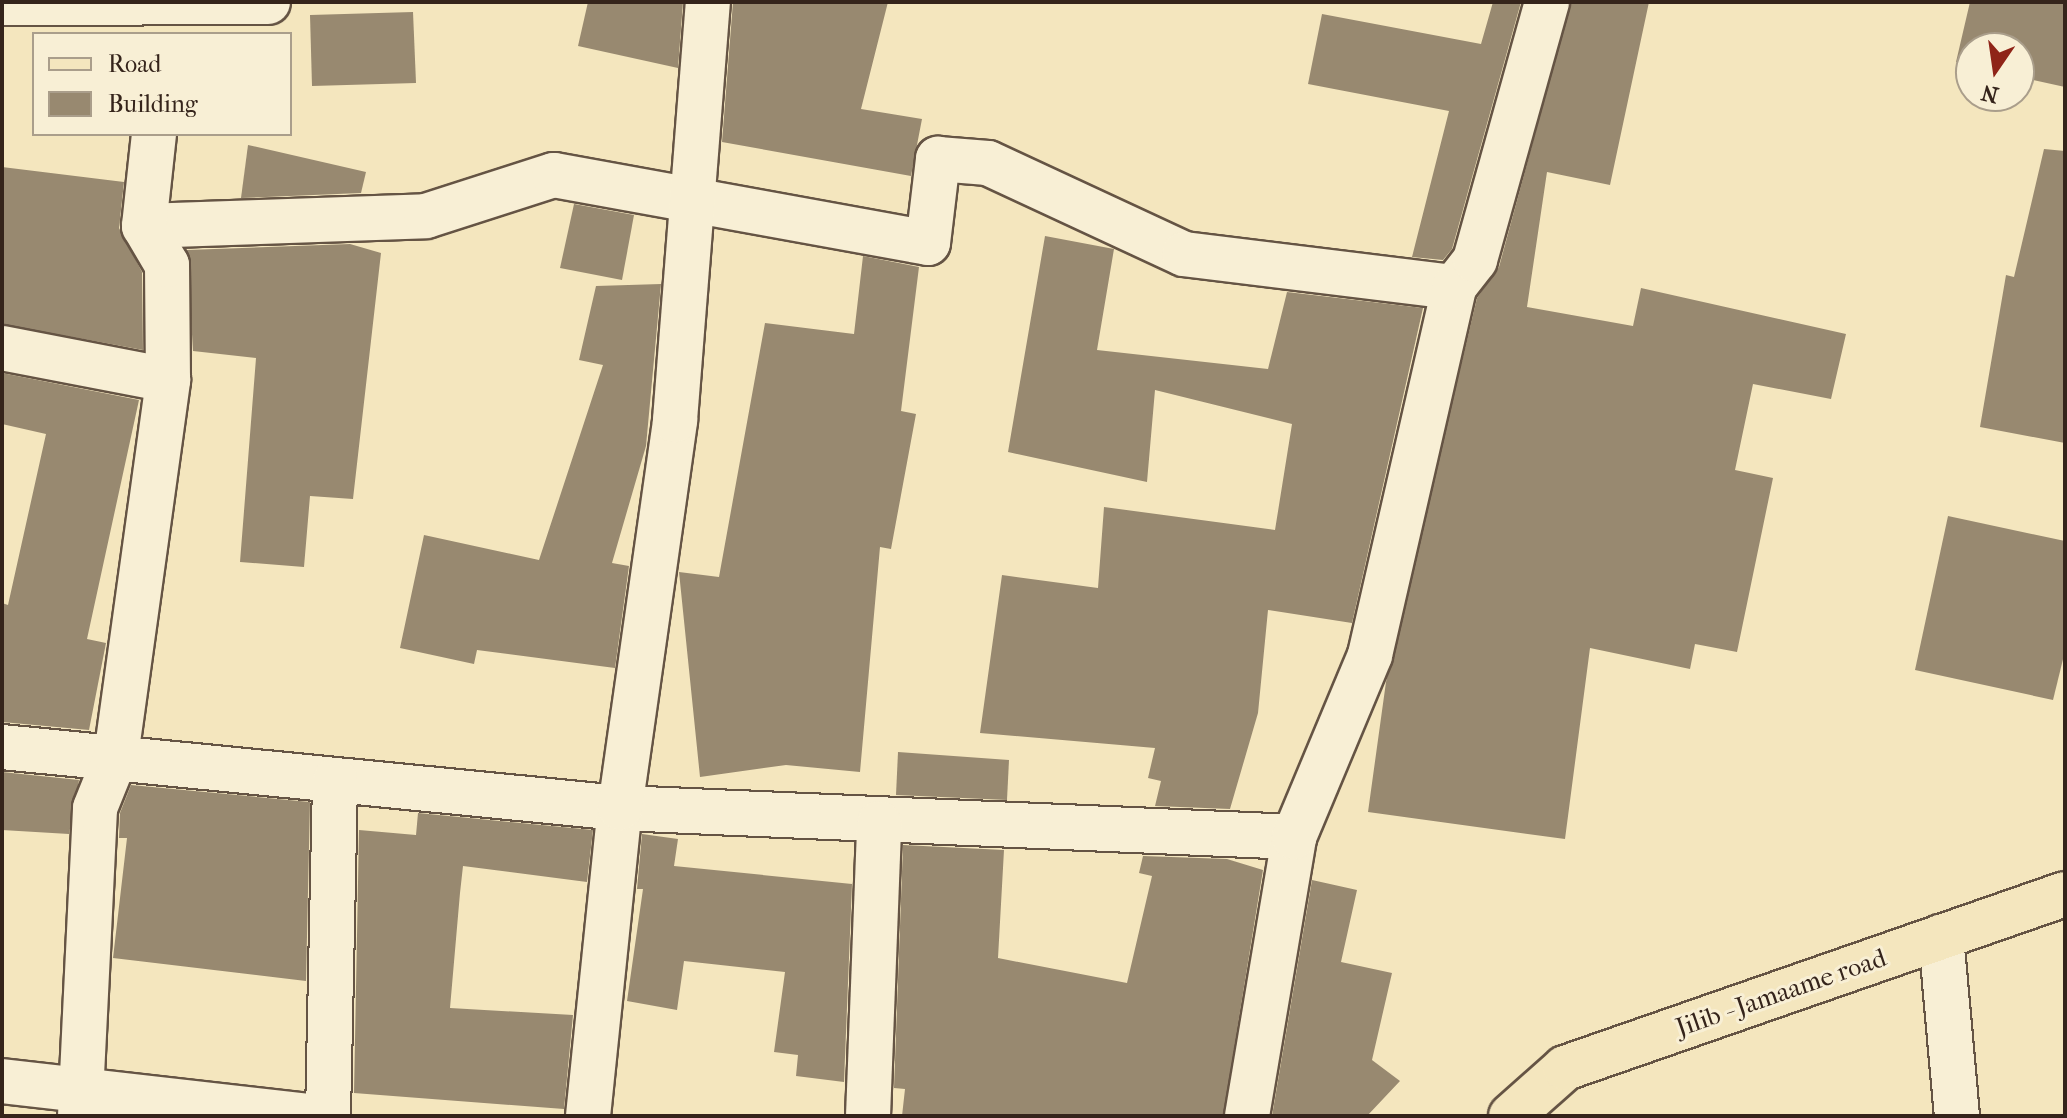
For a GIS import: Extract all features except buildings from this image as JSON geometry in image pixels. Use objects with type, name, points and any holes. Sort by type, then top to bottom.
[{"type":"main road","name":"Jilib - Jamaame road","points":[[1511,1116],[1565,1068],[2065,894]]},
{"type":"street","points":[[2,3],[164,13],[268,2]]},
{"type":"street","points":[[588,1116],[620,808],[675,420],[696,205],[708,2]]},
{"type":"street","points":[[1247,1116],[1294,837],[1370,655],[1454,287],[1475,260],[1547,2]]},
{"type":"street","points":[[81,1100],[95,808],[116,756],[168,380],[167,265],[144,226],[154,136]]},
{"type":"street","points":[[144,226],[426,216],[554,175],[696,205],[928,243],[938,159],[988,163],[1184,254],[1454,287]]},
{"type":"street","points":[[2,348],[168,380]]},
{"type":"street","points":[[2,747],[620,808],[879,823],[1294,837]]},
{"type":"street","points":[[328,1116],[335,780]]},
{"type":"street","points":[[868,1116],[879,823]]},
{"type":"street","points":[[1941,937],[1957,1116]]},
{"type":"street","points":[[2,1081],[81,1100],[310,1116]]}]
